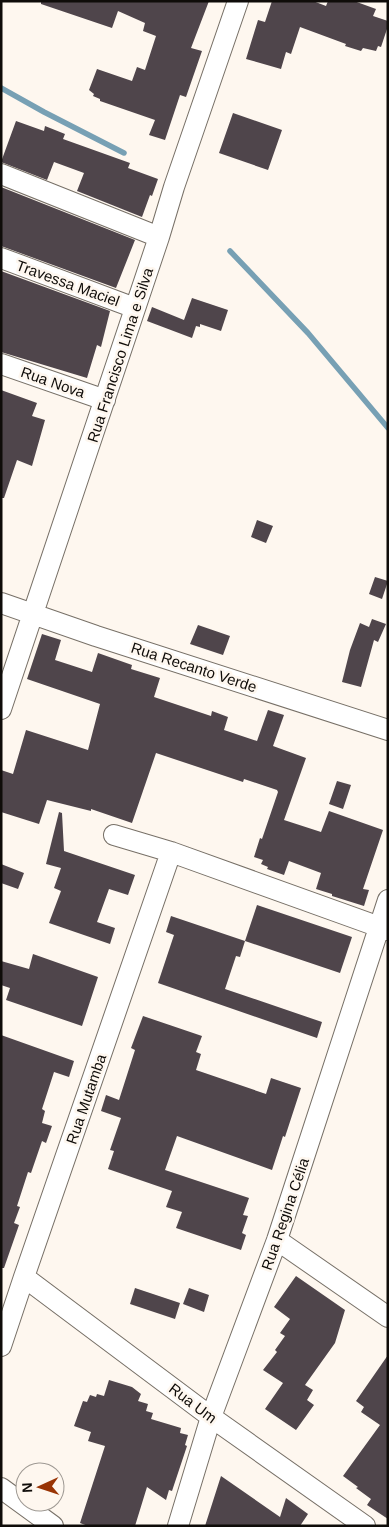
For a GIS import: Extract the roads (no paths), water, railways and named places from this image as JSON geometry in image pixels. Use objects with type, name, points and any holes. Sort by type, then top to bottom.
[{"type":"street","name":"Rua Francisco Lima e Silva","points":[[1,709],[105,400],[174,187],[238,1]]},
{"type":"street","points":[[1,174],[159,237]]},
{"type":"street","name":"Travessa Maciel","points":[[1,258],[135,308]]},
{"type":"street","name":"Rua Nova","points":[[1,364],[105,400]]},
{"type":"street","name":"Rua Recanto Verde","points":[[1,603],[96,636],[388,730]]},
{"type":"street","points":[[114,835],[172,852],[384,929]]},
{"type":"street","name":"Rua Mutamba","points":[[1,1346],[172,852]]},
{"type":"street","name":"Rua Regina Célia","points":[[178,1526],[211,1417],[277,1240],[384,929],[388,900]]},
{"type":"street","points":[[277,1240],[388,1316]]},
{"type":"street","name":"Rua Um","points":[[24,1276],[211,1417],[365,1526]]},
{"type":"street","points":[[1,1488],[53,1526]]},
{"type":"waterway","points":[[1,88],[124,153]]},
{"type":"waterway","points":[[230,251],[308,333],[388,428]]}]
